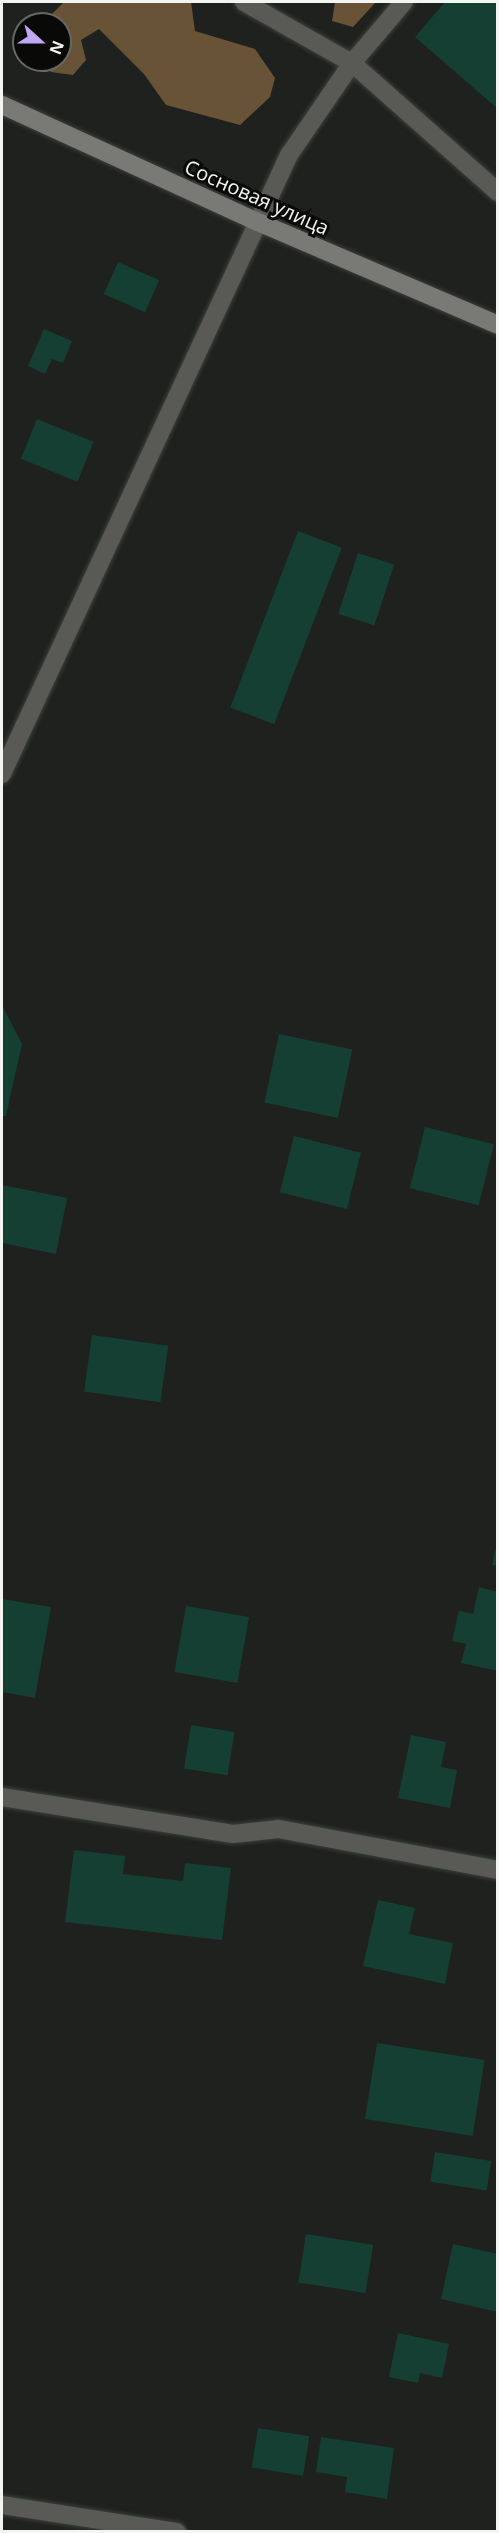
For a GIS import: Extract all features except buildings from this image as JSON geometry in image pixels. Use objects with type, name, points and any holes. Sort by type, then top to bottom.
[{"type":"street","points":[[244,2],[352,63],[498,192]]},
{"type":"street","points":[[2,774],[289,155],[352,63],[404,2]]},
{"type":"street","name":"Сосновая улица","points":[[2,105],[258,222],[498,325]]},
{"type":"street","points":[[2,1797],[233,1834],[279,1829],[498,1870]]},
{"type":"street","points":[[2,2505],[177,2532]]},
{"type":"shaded area","points":[[64,2],[191,2],[195,31],[255,49],[275,78],[270,97],[240,125],[166,105],[144,74],[99,29],[81,40],[86,60],[73,75],[51,72],[72,72],[72,12],[54,12]]},
{"type":"shaded area","points":[[335,2],[376,2],[353,27],[332,21]]}]
